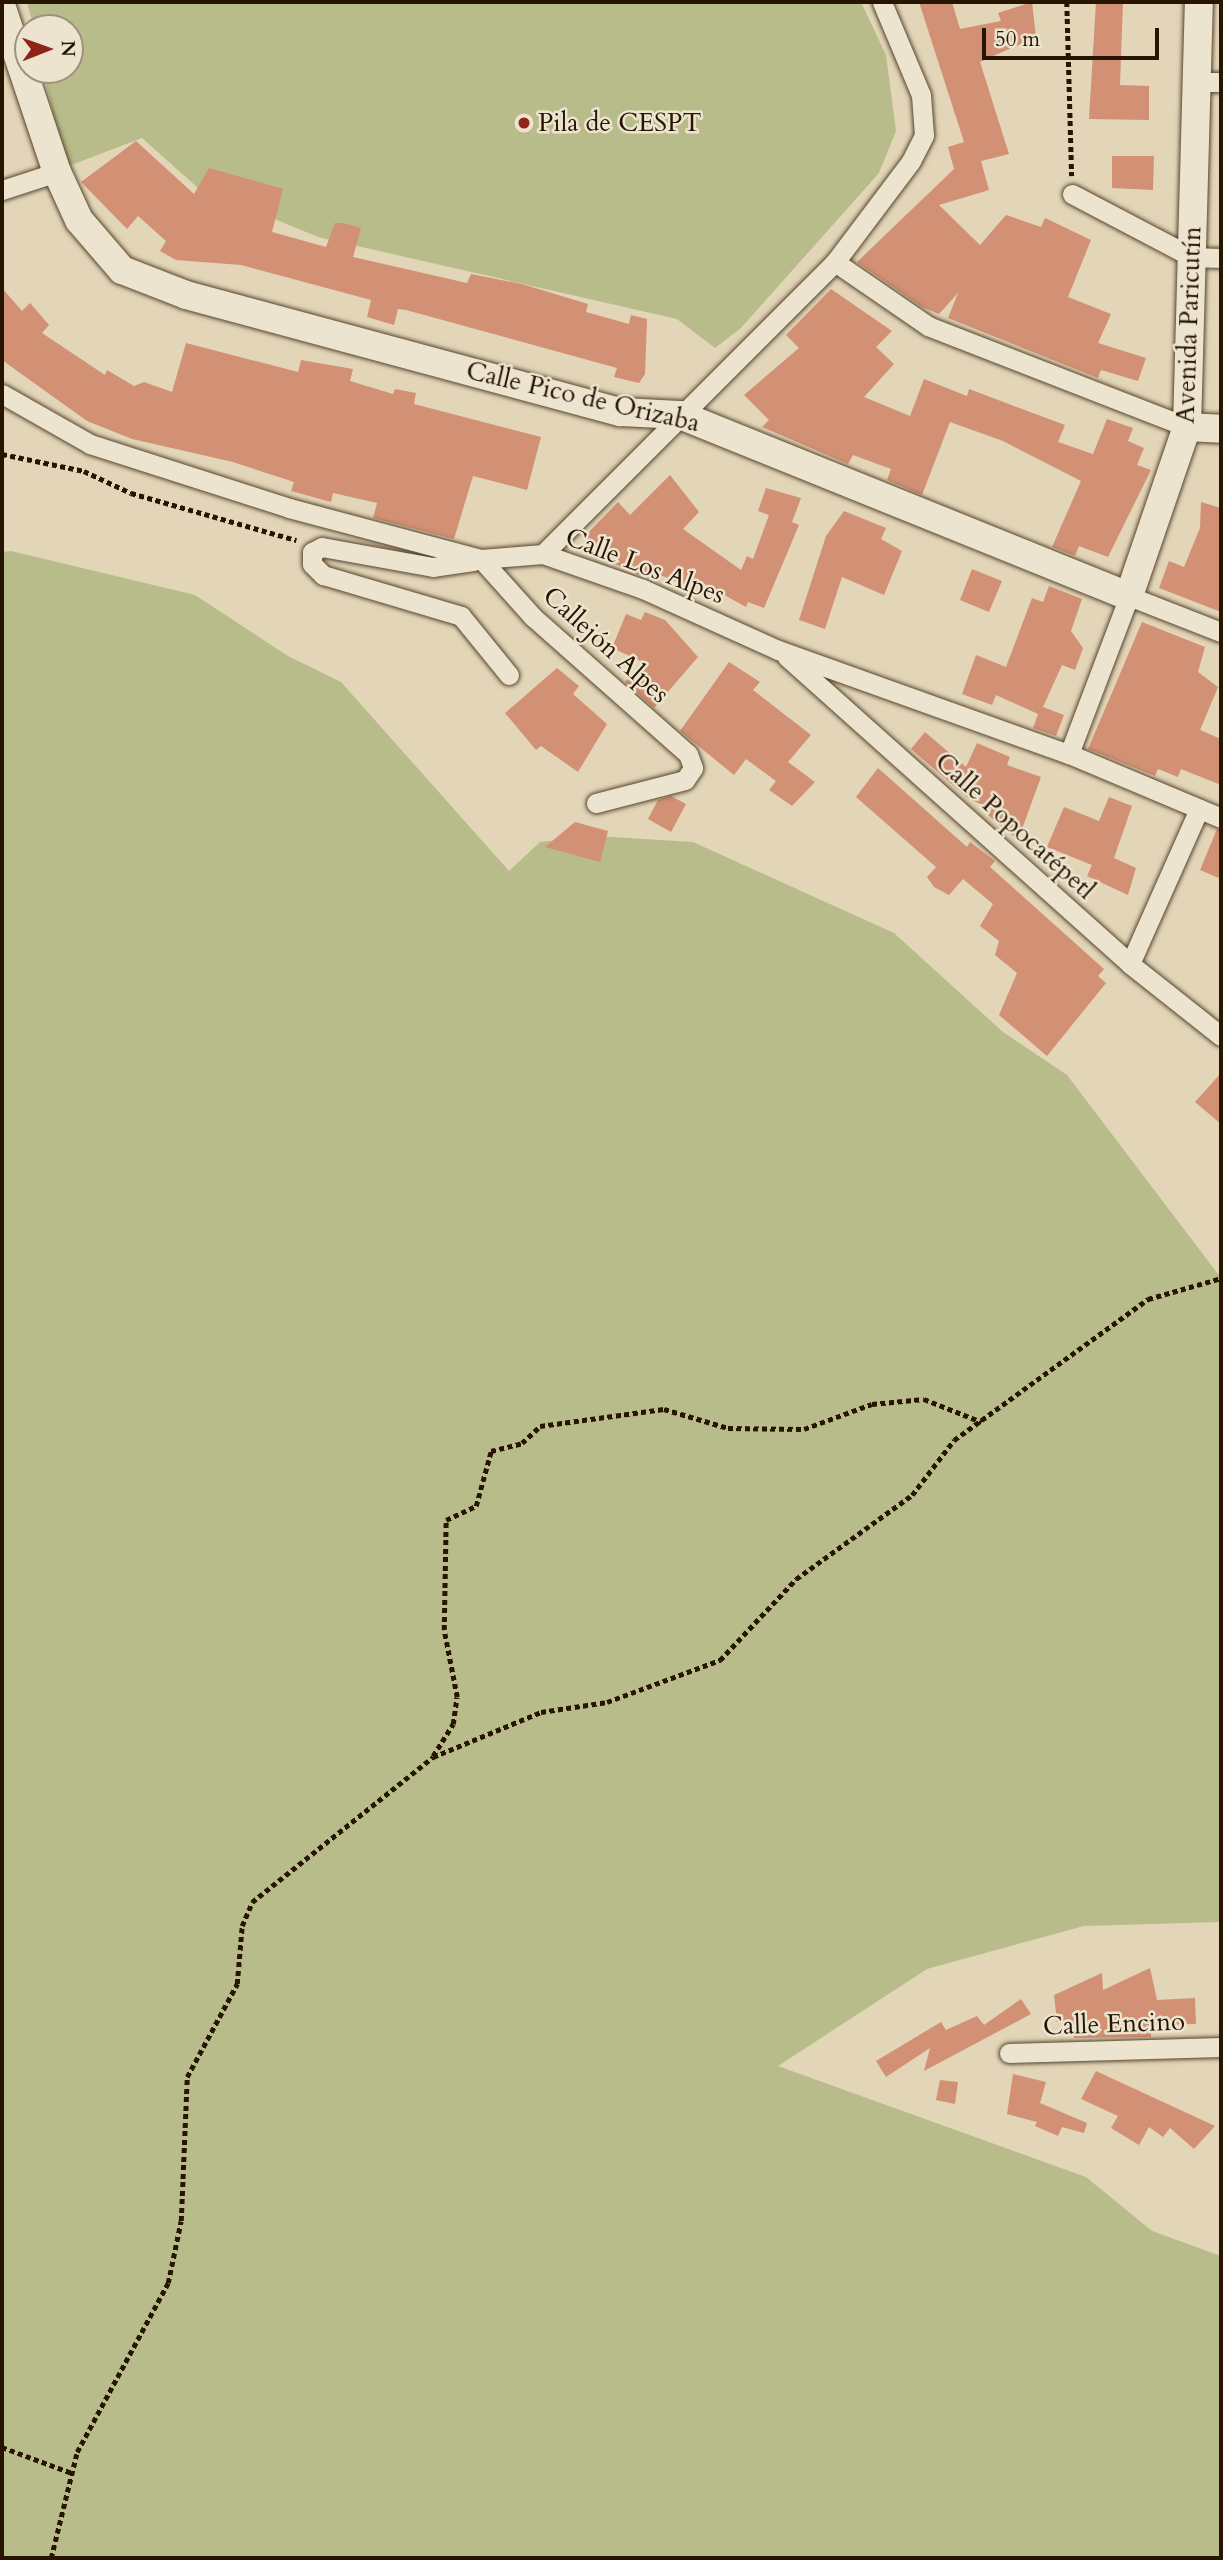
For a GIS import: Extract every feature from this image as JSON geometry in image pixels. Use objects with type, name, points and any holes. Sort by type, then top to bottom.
[{"type":"street","points":[[543,554],[835,262],[911,161],[924,135],[921,95],[883,2]]},
{"type":"street","name":"Avenida Paricutín","points":[[1069,754],[1129,596],[1187,427],[1192,257],[1209,82],[1199,2]]},
{"type":"street","name":"Calle Pico de Orizaba","points":[[2,8],[57,172],[79,220],[122,270],[186,295],[621,412],[680,415],[1221,632]]},
{"type":"street","points":[[2,190],[57,172]]},
{"type":"street","points":[[1072,194],[1192,257],[1221,258]]},
{"type":"street","points":[[835,262],[928,326],[1187,427],[1221,429]]},
{"type":"street","name":"Calle Los Alpes","points":[[2,394],[90,444],[289,508],[481,559],[543,554],[643,589],[778,650],[1069,754],[1221,818]]},
{"type":"street","points":[[481,559],[433,567],[322,547],[312,552],[312,564],[323,575],[461,616],[509,675]]},
{"type":"street","name":"Callejón Alpes","points":[[481,559],[533,617],[688,754],[693,768],[685,780],[596,803]]},
{"type":"street","name":"Calle Popocatépetl","points":[[778,650],[1130,964],[1221,1036]]},
{"type":"street","points":[[1130,964],[1199,809]]},
{"type":"street","name":"Calle Encino","points":[[1009,2053],[1221,2047]]},
{"type":"path","points":[[1068,2],[1072,194]]},
{"type":"path","points":[[2,454],[84,471],[131,493],[322,547]]},
{"type":"path","points":[[51,2558],[77,2452],[168,2283],[181,2221],[187,2077],[237,1984],[244,1915],[344,1824],[433,1757],[516,1720],[607,1702],[720,1660],[796,1578],[912,1495],[954,1440],[1148,1299],[1221,1278]]},
{"type":"path","points":[[433,1757],[453,1724],[457,1698],[444,1630],[446,1520],[477,1506],[491,1451],[522,1443],[540,1426],[664,1409],[728,1428],[804,1429],[872,1404],[924,1399],[982,1422]]},
{"type":"path","points":[[2,2447],[72,2473]]},
{"type":"green space","points":[[27,2],[861,2],[886,55],[896,131],[879,173],[741,328],[715,348],[677,319],[318,237],[197,187],[142,138],[66,167],[46,84],[84,84],[84,14],[30,14]]},
{"type":"green space","points":[[11,551],[195,595],[288,656],[341,682],[509,871],[540,842],[595,836],[693,842],[894,933],[1003,1032],[1067,1075],[1221,1278],[1221,1922],[1084,1926],[927,1969],[778,2066],[1086,2177],[1152,2231],[1221,2256],[1221,2558],[2,2558],[2,552]]},
{"type":"building","points":[[919,2],[952,2],[960,29],[1001,21],[998,13],[1032,2],[1036,37],[980,62],[1009,154],[981,161],[989,190],[939,205],[980,245],[1006,215],[1041,227],[1045,218],[1091,240],[1068,297],[1111,314],[1098,343],[1146,358],[1138,381],[1101,370],[1098,378],[948,318],[958,293],[939,314],[922,307],[857,262],[954,169],[948,147],[964,142]]},
{"type":"building","points":[[1096,2],[1123,2],[1120,85],[1149,86],[1149,120],[1089,119]]},
{"type":"building","points":[[136,141],[194,194],[209,168],[283,189],[272,232],[326,247],[335,223],[343,223],[361,228],[353,257],[467,283],[471,274],[522,284],[588,304],[586,312],[629,324],[631,315],[647,319],[645,374],[639,383],[614,377],[617,368],[406,310],[398,309],[394,325],[367,317],[371,300],[241,265],[176,260],[160,251],[166,241],[138,216],[127,229],[81,182]]},
{"type":"building","points":[[1112,156],[1154,156],[1153,190],[1112,188]]},
{"type":"building","points":[[2,288],[22,311],[30,303],[49,325],[42,333],[105,375],[107,370],[134,386],[144,382],[172,392],[186,343],[298,372],[301,360],[353,369],[350,381],[393,394],[395,389],[416,393],[414,404],[541,437],[527,490],[473,476],[454,539],[373,518],[377,503],[333,493],[331,502],[291,491],[294,482],[233,462],[132,439],[87,421],[2,360]]},
{"type":"building","points":[[831,289],[892,331],[876,347],[894,364],[864,397],[910,416],[924,379],[967,396],[969,389],[1065,425],[1058,442],[1093,454],[1107,419],[1133,428],[1128,441],[1144,448],[1137,465],[1151,470],[1108,557],[1079,546],[1075,556],[1052,547],[1081,481],[1003,441],[950,422],[922,495],[887,480],[891,469],[853,455],[848,464],[762,427],[769,420],[744,395],[799,348],[786,335]]},
{"type":"building","points":[[670,475],[699,512],[683,529],[741,570],[747,556],[753,559],[769,515],[758,511],[766,488],[801,498],[792,522],[799,525],[764,608],[748,602],[746,607],[701,582],[696,589],[650,571],[645,577],[632,572],[607,560],[584,537],[618,502],[630,515]]},
{"type":"building","points":[[1201,502],[1221,508],[1221,612],[1159,588],[1169,561],[1184,567],[1200,528]]},
{"type":"building","points":[[844,511],[886,528],[881,539],[902,551],[884,595],[842,577],[825,629],[799,620],[826,536]]},
{"type":"building","points":[[972,569],[1002,581],[989,612],[960,600]]},
{"type":"building","points":[[1049,586],[1082,599],[1071,631],[1083,648],[1075,670],[1062,665],[1043,707],[1064,715],[1056,736],[1033,728],[1038,714],[996,695],[992,705],[962,694],[976,655],[1006,667],[1032,598],[1043,602]]},
{"type":"building","points":[[645,612],[665,620],[698,657],[654,708],[625,682],[643,662],[612,648],[626,614],[641,620]]},
{"type":"building","points":[[1142,622],[1205,647],[1198,672],[1218,687],[1200,730],[1221,739],[1221,785],[1181,769],[1178,777],[1158,769],[1155,776],[1088,749]]},
{"type":"building","points":[[729,662],[760,682],[753,690],[811,735],[788,762],[815,782],[792,806],[769,790],[776,781],[746,759],[734,775],[680,731]]},
{"type":"building","points":[[557,668],[579,686],[573,694],[607,724],[578,772],[541,746],[536,750],[505,713]]},
{"type":"building","points":[[925,732],[966,767],[977,743],[1010,757],[1007,765],[1041,777],[1018,840],[988,815],[992,809],[969,799],[911,749]]},
{"type":"building","points":[[878,768],[967,847],[970,842],[995,861],[990,867],[1104,969],[1098,976],[1106,983],[1047,1056],[999,1015],[1017,973],[995,955],[999,941],[980,926],[993,904],[963,879],[949,895],[934,887],[927,877],[936,867],[856,797]]},
{"type":"building","points":[[671,796],[686,804],[671,832],[648,819],[658,800]]},
{"type":"building","points":[[1109,797],[1132,806],[1114,858],[1136,868],[1128,895],[1087,876],[1092,865],[1047,847],[1064,807],[1099,821]]},
{"type":"building","points":[[575,822],[608,831],[600,862],[545,847]]},
{"type":"building","points":[[1217,829],[1221,830],[1221,879],[1200,870]]},
{"type":"building","points":[[1221,1073],[1221,1124],[1195,1102]]},
{"type":"building","points":[[1150,1968],[1157,2000],[1195,1998],[1196,2024],[1151,2025],[1151,2037],[1074,2038],[1071,2020],[1057,2022],[1054,1995],[1102,1973],[1103,1990]]},
{"type":"building","points":[[1021,1999],[1031,2014],[924,2071],[930,2048],[886,2077],[876,2061],[941,2022],[946,2030],[977,2016],[984,2025]]},
{"type":"building","points":[[1096,2071],[1215,2126],[1194,2149],[1170,2128],[1163,2137],[1149,2127],[1139,2145],[1111,2128],[1118,2116],[1081,2099]]},
{"type":"building","points":[[1013,2074],[1046,2082],[1040,2103],[1087,2123],[1084,2133],[1062,2127],[1058,2136],[1035,2126],[1037,2122],[1007,2114]]},
{"type":"building","points":[[940,2080],[958,2082],[955,2104],[936,2100]]},
{"type":"place","name":"Pila de CESPT","points":[[524,123]]}]
